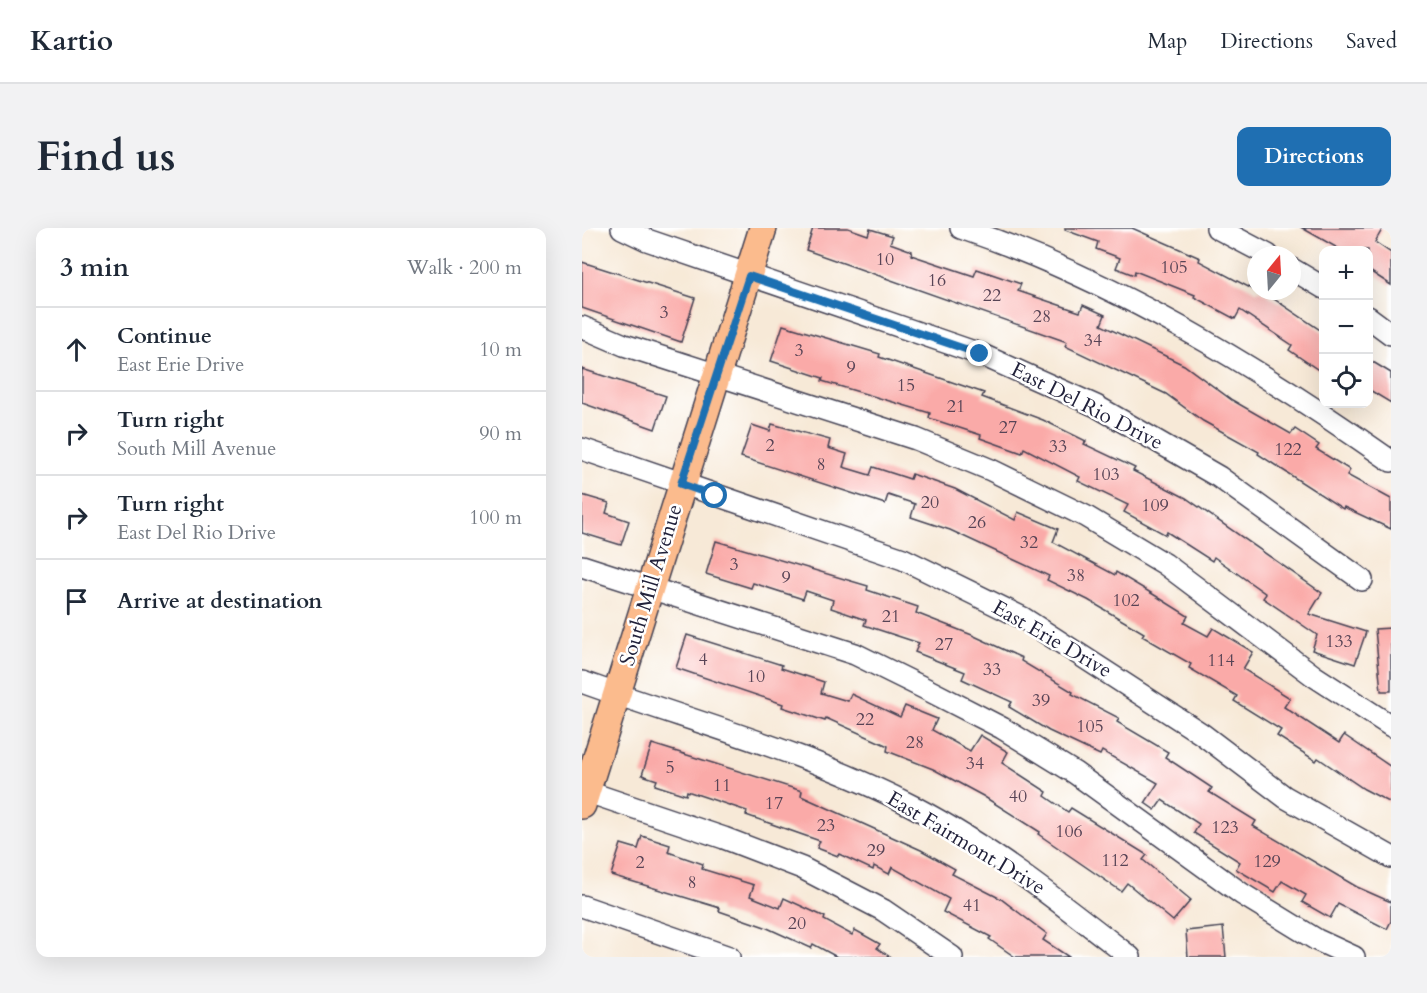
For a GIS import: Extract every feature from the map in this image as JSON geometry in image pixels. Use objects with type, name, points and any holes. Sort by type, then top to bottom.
[{"type":"main road","name":"South Mill Avenue","points":[[583,795],[617,695],[681,484],[764,228]]},
{"type":"street","name":"East Del Rio Drive","points":[[622,228],[647,240],[749,276],[980,354],[1096,406],[1220,477],[1362,580]]},
{"type":"street","points":[[961,228],[1041,258],[1169,321],[1240,360],[1391,461]]},
{"type":"street","points":[[1216,228],[1251,246]]},
{"type":"street","points":[[1301,275],[1319,286]]},
{"type":"street","points":[[1373,320],[1391,333]]},
{"type":"street","points":[[582,327],[624,345],[916,439],[991,470],[1085,516],[1165,564],[1314,676],[1391,726]]},
{"type":"street","name":"East Erie Drive","points":[[582,449],[903,559],[1023,618],[1202,734],[1285,797],[1391,857]]},
{"type":"street","points":[[582,566],[855,654],[1002,728],[1075,773],[1242,894],[1317,940],[1354,957]]},
{"type":"street","name":"East Fairmont Drive","points":[[582,682],[800,755],[914,807],[1031,879],[1131,957]]},
{"type":"street","points":[[583,795],[724,838],[802,868],[883,910],[952,957]]},
{"type":"street","points":[[582,906],[729,957]]},
{"type":"building","points":[[813,228],[848,228],[868,235],[870,229],[893,236],[890,243],[912,251],[911,255],[974,276],[977,269],[1021,284],[1018,291],[1080,312],[1083,305],[1105,315],[1101,325],[1184,365],[1232,400],[1291,434],[1295,429],[1319,445],[1316,449],[1350,470],[1347,475],[1391,499],[1391,529],[1344,507],[1343,509],[1258,454],[1259,452],[1203,421],[1166,394],[1065,346],[1067,342],[806,250]]},
{"type":"building","points":[[1065,228],[1132,228],[1200,258],[1199,261],[1247,286],[1247,300],[1275,300],[1319,329],[1319,370],[1289,350],[1292,345],[1240,310],[1235,319],[1194,297],[1195,295],[1135,271],[1134,275],[1116,268],[1120,258],[1096,249],[1098,242],[1065,230]]},
{"type":"building","points":[[1302,228],[1383,228],[1375,242],[1391,253],[1391,285],[1373,273],[1373,246],[1334,246]]},
{"type":"building","points":[[582,262],[695,298],[681,342],[582,308]]},
{"type":"building","points":[[783,325],[880,354],[879,357],[984,393],[982,397],[1043,420],[1086,441],[1084,444],[1135,468],[1133,471],[1186,498],[1322,593],[1309,614],[1366,632],[1355,664],[1312,650],[1317,635],[1263,598],[1266,594],[1214,557],[1212,561],[1167,532],[1166,535],[1124,512],[1128,505],[1078,481],[1080,477],[1024,448],[1022,453],[980,438],[981,435],[929,418],[930,413],[822,381],[823,378],[771,361]]},
{"type":"building","points":[[1373,362],[1391,373],[1391,403],[1373,392]]},
{"type":"building","points":[[582,369],[666,396],[655,429],[582,403]]},
{"type":"building","points":[[772,424],[830,440],[828,448],[847,454],[843,467],[870,475],[873,467],[910,479],[912,474],[955,489],[1015,520],[1018,512],[1058,529],[1053,542],[1115,575],[1116,572],[1156,596],[1188,616],[1184,623],[1208,636],[1213,628],[1253,652],[1243,669],[1290,698],[1284,707],[1339,743],[1344,735],[1391,767],[1391,803],[1364,789],[1318,758],[1316,761],[1277,736],[1281,730],[1234,701],[1237,696],[1189,668],[1191,664],[1142,636],[1144,633],[1088,600],[1047,580],[1049,576],[950,530],[911,517],[915,504],[888,495],[885,504],[741,457],[752,425],[770,431]]},
{"type":"building","points":[[582,495],[609,503],[606,513],[629,521],[621,545],[582,533]]},
{"type":"building","points":[[716,541],[868,586],[867,590],[918,607],[916,613],[1022,658],[1021,661],[1073,692],[1072,694],[1119,718],[1117,722],[1168,752],[1165,757],[1212,788],[1209,792],[1256,821],[1253,826],[1357,887],[1391,902],[1391,921],[1387,929],[1338,904],[1330,918],[1302,902],[1306,895],[1282,881],[1275,892],[1236,869],[1240,862],[1194,833],[1199,824],[1162,800],[1155,810],[1145,803],[1158,783],[1102,751],[1100,755],[1049,731],[1009,707],[1012,702],[962,679],[965,672],[915,652],[919,643],[864,625],[866,620],[831,608],[833,600],[806,591],[803,599],[753,583],[751,588],[706,574]]},
{"type":"building","points":[[1391,628],[1391,691],[1381,691],[1375,629]]},
{"type":"building","points":[[687,635],[782,665],[781,668],[824,682],[821,693],[848,701],[851,694],[900,717],[905,706],[937,719],[932,730],[970,751],[980,735],[1008,752],[1002,763],[1047,792],[1045,796],[1068,812],[1071,808],[1147,855],[1143,860],[1191,900],[1173,921],[1127,883],[1121,891],[1038,834],[1040,832],[983,796],[933,769],[887,751],[888,746],[826,718],[825,721],[782,707],[783,704],[676,668]]},
{"type":"building","points":[[652,744],[802,791],[801,796],[921,850],[955,869],[952,874],[1001,899],[1047,934],[1043,940],[1069,957],[1015,957],[989,939],[991,937],[943,912],[949,899],[892,867],[889,874],[874,866],[873,870],[839,854],[838,856],[817,848],[820,841],[746,815],[747,811],[687,791],[686,795],[655,785],[657,780],[642,775]]},
{"type":"building","points":[[642,836],[670,845],[668,852],[703,864],[702,869],[754,885],[750,896],[780,908],[784,898],[825,917],[824,920],[852,935],[855,930],[880,944],[877,948],[890,957],[837,957],[813,944],[811,948],[765,927],[719,911],[720,908],[611,875],[621,844],[638,849]]},
{"type":"building","points":[[1223,927],[1226,957],[1188,957],[1186,931]]},
{"type":"route","points":[[715,496],[681,484],[749,276],[980,354]]}]
